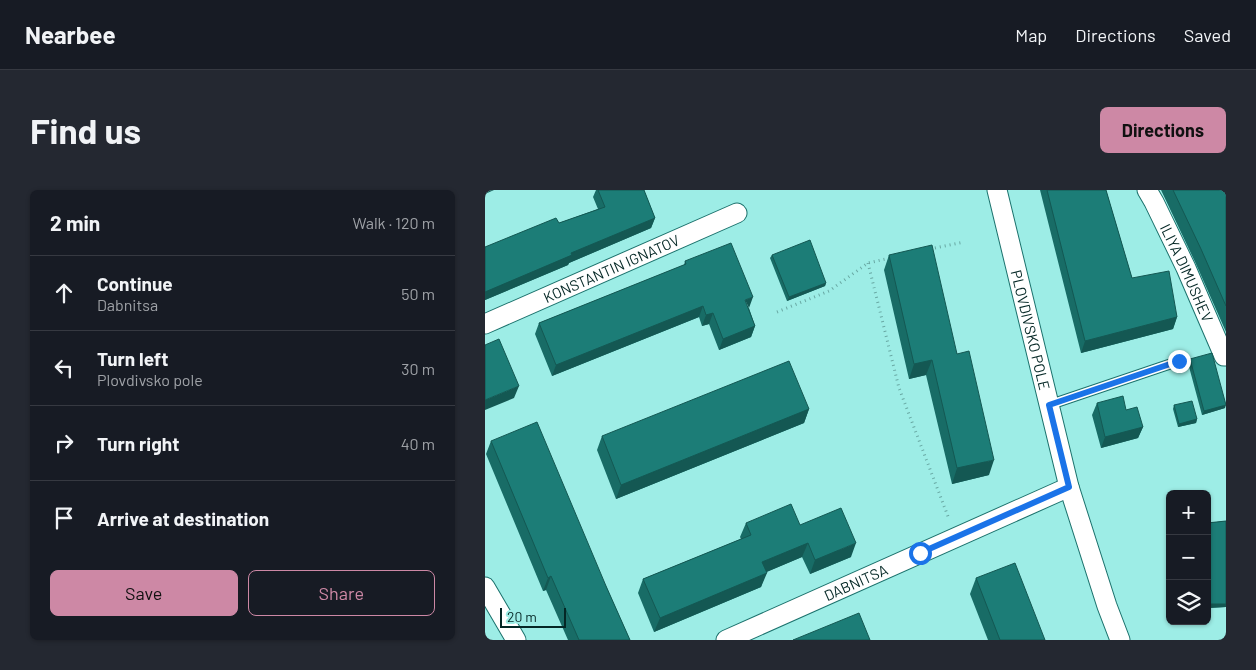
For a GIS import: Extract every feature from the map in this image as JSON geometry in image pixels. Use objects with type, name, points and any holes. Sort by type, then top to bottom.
[{"type":"street","name":"PLOVDIVSKO POLE","points":[[997,190],[1069,487],[1107,606],[1121,640]]},
{"type":"street","name":"ILIYA DIMUSHEV","points":[[1147,190],[1186,268],[1224,356],[1226,356]]},
{"type":"street","name":"KONSTANTIN IGNATOV","points":[[485,324],[737,213]]},
{"type":"street","name":"DABNITSA","points":[[726,640],[1069,487]]},
{"type":"street","points":[[485,587],[516,640]]},
{"type":"lane","points":[[1049,405],[1179,361]]},
{"type":"path","points":[[925,250],[963,242]]},
{"type":"path","points":[[777,312],[829,291],[868,263],[897,256]]},
{"type":"path","points":[[868,263],[899,388],[955,537]]},
{"type":"building","points":[[598,190],[644,190],[655,218],[485,292],[485,247],[556,218],[559,223],[605,207]]},
{"type":"building","points":[[1047,190],[1106,190],[1132,278],[1169,271],[1177,317],[1085,341]]},
{"type":"building","points":[[1173,190],[1226,190],[1226,306],[1201,249]]},
{"type":"building","points":[[810,240],[826,283],[789,297],[772,255]]},
{"type":"building","points":[[731,243],[753,297],[745,300],[755,326],[723,339],[713,313],[706,315],[703,306],[556,365],[539,323],[686,264],[685,261]]},
{"type":"building","points":[[932,245],[957,354],[969,351],[994,460],[957,468],[932,360],[914,364],[889,255]]},
{"type":"building","points":[[499,339],[519,386],[485,400],[485,345]]},
{"type":"building","points":[[1212,353],[1226,405],[1204,411],[1190,359]]},
{"type":"building","points":[[789,361],[809,409],[621,485],[602,436]]},
{"type":"building","points":[[1123,396],[1126,410],[1137,407],[1143,427],[1105,437],[1097,403]]},
{"type":"building","points":[[1192,401],[1197,419],[1179,424],[1174,405]]},
{"type":"building","points":[[537,422],[630,640],[579,640],[551,576],[548,578],[491,441]]},
{"type":"building","points":[[791,504],[800,525],[841,508],[856,543],[815,560],[808,543],[762,562],[767,573],[660,618],[643,579],[751,535],[746,523]]},
{"type":"building","points":[[1226,521],[1226,604],[1211,604],[1211,523]]},
{"type":"building","points":[[1015,563],[1045,640],[1000,640],[976,578]]},
{"type":"building","points":[[859,613],[870,640],[793,640]]},
{"type":"route","points":[[920,553],[1069,487],[1049,405],[1179,361]]}]
